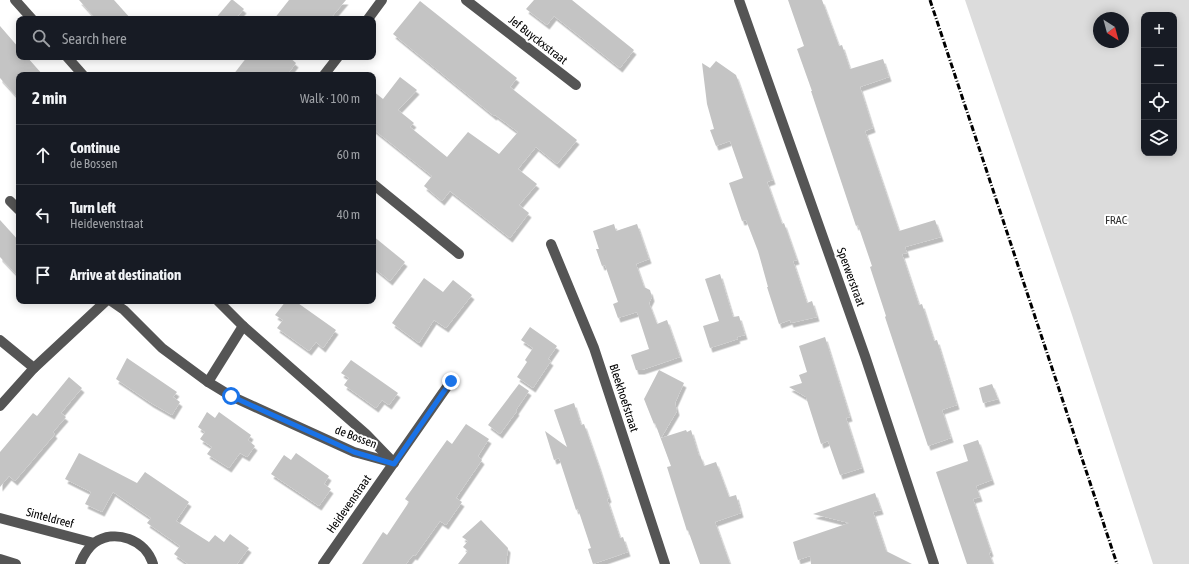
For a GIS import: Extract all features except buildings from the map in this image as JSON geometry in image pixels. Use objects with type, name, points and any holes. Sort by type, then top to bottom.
[{"type":"street","points":[[15,0],[29,16]]},
{"type":"street","points":[[370,16],[382,0]]},
{"type":"street","name":"Jef Buyckxstraat","points":[[466,0],[576,85]]},
{"type":"street","name":"Sperwerstraat","points":[[739,0],[865,356],[934,564]]},
{"type":"street","points":[[70,60],[80,72]]},
{"type":"street","points":[[326,72],[336,60]]},
{"type":"street","points":[[376,186],[459,254]]},
{"type":"street","points":[[10,201],[16,207]]},
{"type":"street","name":"Bleekhoefstraat","points":[[551,244],[594,348],[665,564]]},
{"type":"street","points":[[0,406],[34,368],[103,304]]},
{"type":"street","name":"de Bossen","points":[[115,304],[124,310],[162,348],[208,382],[231,396],[354,452],[394,464]]},
{"type":"street","name":"de Bossen","points":[[221,304],[243,326],[366,434],[394,464]]},
{"type":"street","points":[[208,382],[243,326]]},
{"type":"street","points":[[0,340],[34,368]]},
{"type":"street","name":"Heidevenstraat","points":[[324,564],[451,381]]},
{"type":"street","name":"Sinteldreef","points":[[0,518],[94,543]]},
{"type":"street","points":[[80,564],[84,554],[94,543],[113,536],[133,540],[148,553],[153,564]]},
{"type":"street","points":[[0,559],[16,564]]},
{"type":"green space","name":"FRAC","points":[[965,0],[1189,0],[1189,564],[1153,564],[1072,315]]},
{"type":"railway","points":[[930,0],[1117,564]]},
{"type":"route","points":[[231,396],[354,452],[394,464],[451,381]]}]
